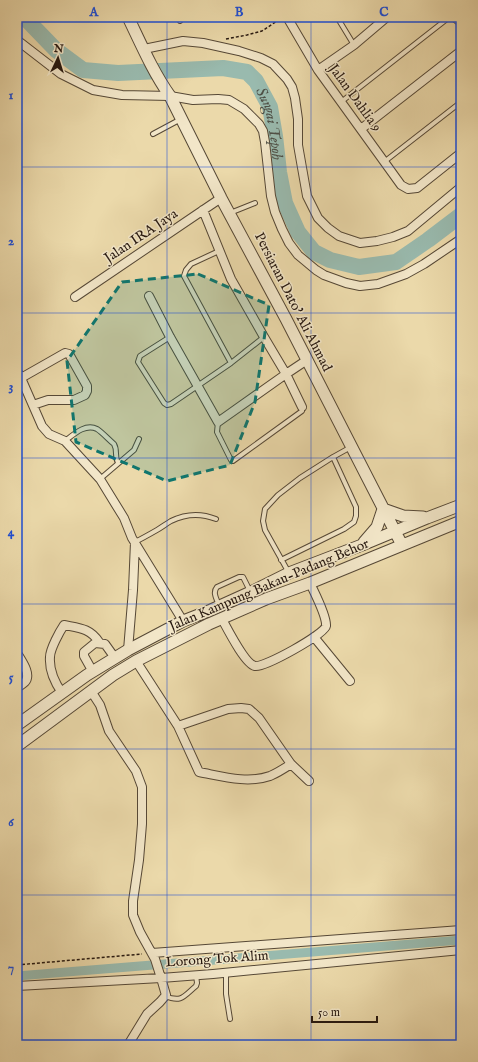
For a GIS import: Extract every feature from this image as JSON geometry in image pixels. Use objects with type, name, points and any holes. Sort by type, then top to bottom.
[{"type":"street","name":"Persiaran Dato' Ali Ahmad","points":[[128,17],[402,545]]},
{"type":"street","name":"Jalan Dahlia 9","points":[[287,17],[318,70],[401,185],[408,189],[417,188],[461,153]]},
{"type":"street","points":[[318,70],[354,45],[387,17]]},
{"type":"street","points":[[17,40],[61,74],[93,90],[122,95],[167,92],[193,100],[229,100],[244,109],[259,124],[263,132],[271,196],[275,212],[282,229],[289,243],[298,255],[324,275],[346,283],[360,286],[378,284],[406,274],[424,264],[461,239]]},
{"type":"street","points":[[144,49],[183,41],[203,43],[239,51],[261,58],[273,64],[287,79],[292,87],[295,98],[298,119],[298,145],[307,196],[318,218],[339,236],[360,243],[377,242],[408,231],[461,187]]},
{"type":"street","points":[[361,129],[461,51]]},
{"type":"street","name":"Jalan IRA Jaya","points":[[75,297],[221,198]]},
{"type":"street","points":[[203,210],[231,279],[286,374],[302,406]]},
{"type":"street","points":[[149,296],[170,337],[218,422],[307,360]]},
{"type":"street","points":[[33,405],[48,400],[74,400],[85,395],[87,386],[69,354],[65,353],[19,374],[42,426],[49,434],[65,441],[100,479],[124,518],[132,538],[183,621]]},
{"type":"street","name":"Jalan Kampung Bakau-Padang Behor","points":[[17,725],[115,658],[183,621],[251,592],[289,573],[461,505]]},
{"type":"street","points":[[362,545],[377,527],[383,508],[403,516],[427,518]]},
{"type":"street","name":"Jalan Kampung Bakau-Padang Behor","points":[[17,746],[113,675],[136,661],[209,624],[266,599],[310,583],[461,521]]},
{"type":"street","points":[[128,650],[135,542]]},
{"type":"street","points":[[222,619],[232,639],[249,663],[255,666],[260,666],[275,660],[325,629],[326,624],[321,608],[310,583]]},
{"type":"street","points":[[62,693],[56,684],[51,670],[50,657],[64,625],[87,630],[94,635],[99,642]]},
{"type":"street","points":[[314,637],[350,681]]},
{"type":"street","points":[[93,672],[84,656],[84,652],[94,643],[99,642],[105,644],[115,658]]},
{"type":"street","points":[[17,653],[26,669],[28,676],[25,683],[17,688]]},
{"type":"street","points":[[136,661],[178,726],[199,772],[239,779],[255,780],[271,776],[292,764]]},
{"type":"street","name":"Lorong Tok Alim","points":[[91,691],[100,705],[109,730],[136,771],[142,787],[142,824],[133,901],[133,915],[140,932],[154,956],[160,974],[196,975],[226,973],[461,950]]},
{"type":"street","points":[[178,726],[228,709],[249,709],[259,718],[292,764],[309,781]]},
{"type":"street","points":[[154,956],[461,930]]},
{"type":"street","points":[[17,986],[160,974],[166,991],[166,996],[147,1014],[128,1045]]},
{"type":"lane","points":[[337,17],[354,45]]},
{"type":"lane","points":[[341,102],[447,19],[452,17],[461,25]]},
{"type":"lane","points":[[384,162],[461,102]]},
{"type":"lane","points":[[153,134],[181,119]]},
{"type":"lane","points":[[230,213],[255,203]]},
{"type":"lane","points":[[219,251],[191,264],[186,270],[184,276],[231,363]]},
{"type":"lane","points":[[170,337],[140,356],[138,362],[164,403],[167,405],[231,363],[264,337]]},
{"type":"lane","points":[[218,422],[217,432],[230,460],[233,461],[302,410],[302,406]]},
{"type":"lane","points":[[65,441],[80,430],[96,429],[116,447],[116,458],[118,464]]},
{"type":"lane","points":[[100,479],[134,450],[139,439]]},
{"type":"lane","points":[[289,573],[265,530],[263,521],[265,510],[278,495],[300,478],[351,447]]},
{"type":"lane","points":[[282,560],[344,529],[354,522],[356,507],[333,457]]},
{"type":"lane","points":[[135,542],[170,522],[185,516],[200,515],[216,519]]},
{"type":"lane","points":[[219,606],[214,593],[217,587],[239,577],[243,577],[251,592]]},
{"type":"lane","points":[[226,973],[226,994],[230,1019]]},
{"type":"lane","points":[[166,996],[177,1000],[182,998],[196,986],[196,975]]},
{"type":"path","points":[[225,39],[262,31],[284,17]]},
{"type":"path","points":[[17,965],[154,956]]},
{"type":"highlighted area","points":[[198,274],[269,305],[255,402],[230,465],[167,481],[76,442],[67,361],[122,282]]},
{"type":"waterway","name":"Sungai Tepoh","points":[[22,17],[27,20],[56,50],[83,70],[118,73],[223,68],[247,72],[256,81],[270,107],[285,203],[298,232],[314,252],[330,260],[359,267],[396,262],[461,215]]},
{"type":"waterway","points":[[17,976],[461,940]]}]
